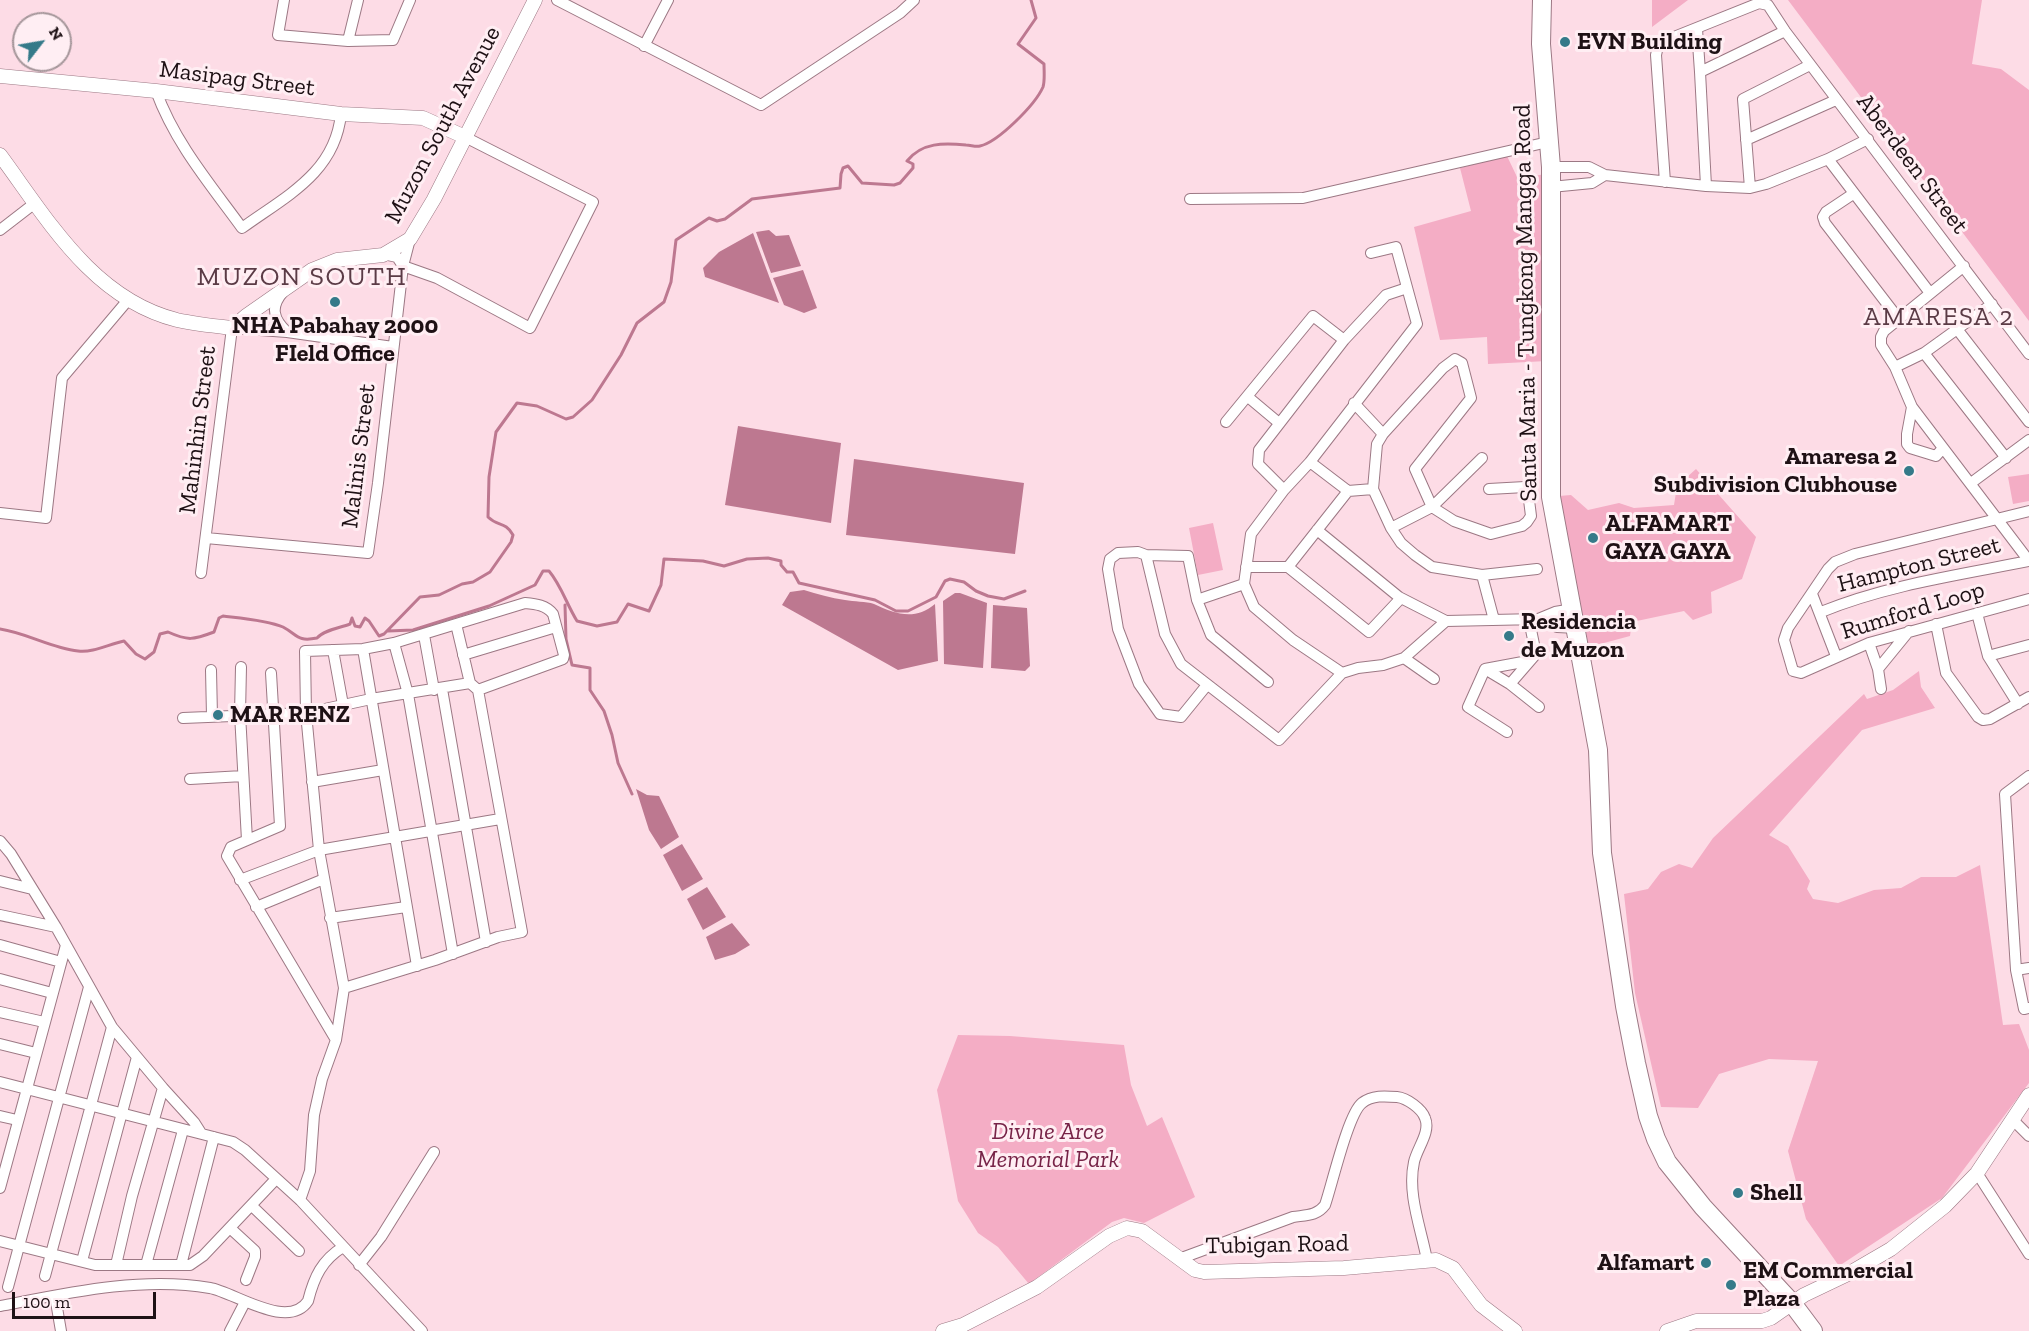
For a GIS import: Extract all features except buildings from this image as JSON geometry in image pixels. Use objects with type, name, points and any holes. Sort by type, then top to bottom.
[{"type":"main road","name":"Santa Maria - Tungkong Mangga Road","points":[[1542,0],[1541,44],[1551,167],[1551,497],[1598,750],[1602,853],[1625,1006],[1648,1116],[1656,1139],[1668,1162],[1703,1207],[1792,1303],[1813,1331]]},
{"type":"street","points":[[284,0],[278,35],[348,41],[393,40],[410,0]]},
{"type":"street","points":[[348,41],[358,0]]},
{"type":"street","name":"Muzon South Avenue","points":[[232,328],[312,270],[328,263],[383,254],[410,238],[434,199],[535,0]]},
{"type":"street","points":[[557,0],[761,105],[900,13],[914,0]]},
{"type":"street","points":[[644,46],[668,0]]},
{"type":"street","name":"Aberdeen Street","points":[[1697,29],[1760,3],[1768,5],[1836,100],[1868,139],[2029,354]]},
{"type":"street","points":[[1665,182],[1656,55],[1658,46],[1664,41],[1697,29],[1706,186]]},
{"type":"street","points":[[1700,72],[1785,31]]},
{"type":"street","points":[[1750,188],[1743,99],[1810,65]]},
{"type":"street","name":"Masipag Street","points":[[0,76],[156,91],[341,114],[423,118],[465,137]]},
{"type":"street","points":[[156,91],[165,117],[183,147],[242,228],[313,177],[333,147],[339,132],[341,114]]},
{"type":"street","points":[[1746,140],[1836,100]]},
{"type":"street","points":[[383,254],[397,257],[403,266],[437,278],[530,328],[594,202],[465,137]]},
{"type":"street","points":[[1551,167],[1589,167],[1605,175],[1706,186],[1750,188],[1766,184],[1828,159],[1868,139]]},
{"type":"street","points":[[1190,199],[1303,198],[1548,142]]},
{"type":"street","points":[[0,155],[81,263],[106,285],[128,300],[177,320],[393,346]]},
{"type":"street","points":[[1828,159],[1930,293]]},
{"type":"street","points":[[1551,188],[1592,183],[1605,175]]},
{"type":"street","points":[[1853,194],[1826,212],[1823,217],[1825,223],[1898,318]]},
{"type":"street","points":[[0,230],[35,203]]},
{"type":"street","name":"Malinis Street","points":[[206,538],[368,553],[403,266],[410,238]]},
{"type":"street","points":[[1342,673],[1293,640],[1254,607],[1244,584],[1251,534],[1417,324],[1396,248],[1371,253]]},
{"type":"street","points":[[1964,266],[1884,331],[1881,345],[1895,367],[1912,406],[2029,561]]},
{"type":"street","points":[[1284,490],[1258,464],[1259,450],[1344,340],[1386,295],[1407,288]]},
{"type":"street","points":[[286,289],[276,300],[275,310],[278,324],[287,332]]},
{"type":"street","points":[[0,513],[46,518],[62,378],[128,300]]},
{"type":"street","points":[[1895,367],[1924,353],[1992,304]]},
{"type":"street","points":[[1226,423],[1313,316],[1344,340]]},
{"type":"street","name":"Mahinhin Street","points":[[201,573],[232,328]]},
{"type":"street","points":[[1957,329],[2029,422]]},
{"type":"street","points":[[1924,353],[2006,458]]},
{"type":"street","points":[[1489,489],[1525,487],[1528,492],[1531,516],[1527,522],[1522,526],[1491,534],[1454,521],[1432,507],[1415,469],[1471,398],[1462,363],[1455,359],[1443,368],[1383,434],[1377,444],[1372,489],[1401,543],[1432,567],[1482,576],[1537,569]]},
{"type":"street","points":[[1248,397],[1279,423]]},
{"type":"street","points":[[1354,404],[1383,434]]},
{"type":"street","points":[[1912,406],[1907,444],[1910,448],[1931,456],[1936,456],[1943,448]]},
{"type":"street","points":[[1971,483],[2029,440]]},
{"type":"street","points":[[1391,528],[1432,507],[1482,458]]},
{"type":"street","points":[[1310,462],[1348,492]]},
{"type":"street","points":[[1288,567],[1348,492],[1372,489]]},
{"type":"street","points":[[1836,656],[1821,612],[1812,594],[1835,562],[1855,554],[2029,511]]},
{"type":"street","points":[[1317,530],[1401,598],[1446,621],[1534,620],[1557,627],[1577,628]]},
{"type":"street","points":[[1207,685],[1181,717],[1170,717],[1161,714],[1139,684],[1118,629],[1108,569],[1110,559],[1118,553],[1138,552],[1146,555],[1188,556],[1197,600],[1211,635],[1268,682]]},
{"type":"street","points":[[1146,555],[1165,634],[1181,664],[1279,740],[1342,673],[1358,668],[1383,665],[1404,658],[1446,621]]},
{"type":"street","name":"Hampton Street","points":[[1821,612],[1870,595],[1923,582],[2029,561]]},
{"type":"street","points":[[1246,567],[1288,567],[1369,632],[1401,598]]},
{"type":"street","points":[[1482,576],[1494,621]]},
{"type":"street","points":[[1197,600],[1244,584]]},
{"type":"street","name":"Rumford Loop","points":[[1812,594],[1785,634],[1784,640],[1790,666],[1793,671],[1801,673],[1869,643],[2029,599]]},
{"type":"street","points":[[183,718],[306,713],[371,699],[438,689],[474,687],[563,659],[564,656],[553,614],[541,605],[525,603],[394,643],[363,649],[305,651],[306,713],[319,850],[344,988],[336,1040],[322,1079],[316,1106],[310,1172],[300,1200]]},
{"type":"street","points":[[1534,620],[1555,612],[1573,609]]},
{"type":"street","points":[[1977,613],[1988,656],[2018,704]]},
{"type":"street","points":[[1510,684],[1536,654],[1534,620]]},
{"type":"street","points":[[344,988],[522,932],[474,687],[456,624]]},
{"type":"street","points":[[1936,624],[1946,673],[1978,717],[1983,720],[1990,718],[2029,697]]},
{"type":"street","points":[[463,655],[556,627]]},
{"type":"street","points":[[1878,669],[1909,631]]},
{"type":"street","points":[[424,635],[438,689],[466,824],[486,942]]},
{"type":"street","points":[[394,643],[408,694],[453,954]]},
{"type":"street","points":[[1869,643],[1878,669],[1881,688]]},
{"type":"street","points":[[1988,656],[2029,645]]},
{"type":"street","points":[[363,649],[417,966]]},
{"type":"street","points":[[333,650],[343,705]]},
{"type":"street","points":[[1404,658],[1434,679]]},
{"type":"street","points":[[1485,669],[1528,661]]},
{"type":"street","points":[[241,667],[240,714],[247,840]]},
{"type":"street","points":[[1485,669],[1510,684],[1539,707]]},
{"type":"street","points":[[1485,669],[1468,707],[1507,732]]},
{"type":"street","points":[[211,670],[212,716]]},
{"type":"street","points":[[271,673],[281,821],[277,829],[231,847],[227,856],[336,1040]]},
{"type":"street","points":[[312,782],[383,770]]},
{"type":"street","points":[[190,779],[243,776]]},
{"type":"street","points":[[2029,776],[2005,794],[2016,970],[2024,1009],[2029,1008]]},
{"type":"street","points":[[240,880],[319,850],[500,819]]},
{"type":"street","points":[[0,841],[5,845],[56,927],[112,1027],[201,1133]]},
{"type":"street","points":[[256,907],[324,879]]},
{"type":"street","points":[[0,881],[32,889]]},
{"type":"street","points":[[330,918],[406,907]]},
{"type":"street","points":[[0,915],[56,927]]},
{"type":"street","points":[[0,945],[61,962]]},
{"type":"street","points":[[0,1188],[5,1150],[17,1120],[66,945]]},
{"type":"street","points":[[2016,970],[2029,968]]},
{"type":"street","points":[[0,979],[52,993]]},
{"type":"street","points":[[8,1287],[89,987]]},
{"type":"street","points":[[0,1012],[44,1022]]},
{"type":"street","points":[[45,1276],[112,1027]]},
{"type":"street","points":[[0,1044],[36,1053]]},
{"type":"street","points":[[82,1261],[137,1057]]},
{"type":"street","points":[[0,1082],[232,1142],[245,1150],[300,1200],[420,1330]]},
{"type":"street","points":[[116,1265],[132,1196],[163,1088]]},
{"type":"street","points":[[1667,1331],[1696,1321],[1761,1321],[1771,1318],[1804,1294],[1848,1274],[1891,1249],[1945,1206],[1977,1173],[2029,1095]]},
{"type":"street","points":[[1179,1259],[1293,1217],[1312,1215],[1320,1211],[1325,1205],[1355,1111],[1371,1098],[1383,1096],[1401,1098],[1417,1107],[1425,1118],[1426,1130],[1414,1161],[1412,1191],[1427,1260]]},
{"type":"street","points":[[0,1116],[17,1120]]},
{"type":"street","points":[[2013,1119],[2029,1136]]},
{"type":"street","points":[[146,1265],[183,1130]]},
{"type":"street","points":[[181,1265],[214,1137]]},
{"type":"street","points":[[359,1265],[381,1237],[434,1152]]},
{"type":"street","points":[[1977,1173],[2029,1254]]},
{"type":"street","points":[[0,1241],[95,1265],[181,1265],[196,1262],[276,1179]]},
{"type":"street","points":[[252,1206],[299,1251]]},
{"type":"street","points":[[230,1228],[255,1251],[246,1280]]},
{"type":"street","name":"Tubigan Road","points":[[943,1331],[964,1328],[1037,1287],[1109,1236],[1127,1228],[1142,1231],[1195,1270],[1211,1273],[1344,1268],[1436,1260],[1453,1268],[1481,1305],[1515,1331]]},
{"type":"street","points":[[0,1306],[105,1287],[184,1285],[221,1290],[270,1311],[292,1311],[301,1308],[308,1301],[320,1267],[330,1255],[343,1247]]},
{"type":"street","points":[[55,1296],[61,1331]]},
{"type":"street","points":[[228,1331],[245,1302]]},
{"type":"green space","points":[[1652,0],[1688,0],[1652,27]]},
{"type":"green space","points":[[1788,0],[1982,0],[1972,64],[2001,69],[2029,90],[2029,321]]},
{"type":"green space","points":[[1507,156],[1518,179],[1545,174],[1547,361],[1488,364],[1487,337],[1440,340],[1414,227],[1471,211],[1460,168]]},
{"type":"green space","points":[[1696,469],[1756,537],[1742,579],[1711,592],[1712,613],[1693,620],[1684,611],[1632,622],[1630,636],[1589,647],[1559,496],[1571,495],[1588,510],[1619,503],[1634,508],[1674,505],[1677,486]]},
{"type":"green space","points":[[2029,474],[2029,501],[2013,504],[2008,477]]},
{"type":"green space","points":[[1213,523],[1223,570],[1198,575],[1189,528]]},
{"type":"green space","points":[[1919,671],[1921,687],[1935,708],[1862,730],[1769,835],[1788,846],[1810,881],[1807,889],[1813,899],[1838,903],[1874,890],[1901,888],[1921,877],[1956,877],[1980,865],[2003,1025],[2019,1024],[2029,1050],[2029,1083],[1942,1198],[1839,1266],[1806,1219],[1788,1151],[1818,1061],[1769,1059],[1719,1074],[1698,1108],[1661,1107],[1635,993],[1624,894],[1648,889],[1661,872],[1679,864],[1692,868],[1713,838],[1864,694],[1867,699],[1893,690]]},
{"type":"green space","name":"Divine Arce Memorial Park","points":[[958,1035],[1010,1036],[1124,1045],[1131,1085],[1147,1126],[1162,1117],[1195,1197],[1144,1223],[1124,1218],[1112,1222],[1029,1284],[998,1247],[978,1233],[958,1201],[937,1090]]},
{"type":"shaded area","points":[[769,230],[776,236],[789,235],[801,266],[771,273],[756,232]]},
{"type":"shaded area","points":[[753,233],[779,303],[705,277],[703,268],[719,252]]},
{"type":"shaded area","points":[[803,270],[817,308],[804,313],[784,305],[773,278]]},
{"type":"shaded area","points":[[738,426],[841,443],[831,523],[725,505]]},
{"type":"shaded area","points":[[854,459],[1024,483],[1015,554],[846,535]]},
{"type":"shaded area","points":[[804,590],[849,601],[871,603],[905,614],[920,613],[935,604],[938,661],[898,670],[782,605],[790,592]]},
{"type":"shaded area","points":[[955,593],[987,603],[983,668],[944,664],[943,601]]},
{"type":"shaded area","points":[[993,605],[1027,608],[1030,666],[1025,671],[991,668]]},
{"type":"shaded area","points":[[636,789],[647,795],[659,796],[679,837],[661,849],[649,830]]},
{"type":"shaded area","points":[[682,844],[703,879],[682,891],[663,855]]},
{"type":"shaded area","points":[[707,887],[726,917],[703,930],[687,899]]},
{"type":"shaded area","points":[[732,923],[750,945],[735,954],[715,960],[706,937]]},
{"type":"waterway","points":[[0,629],[78,651],[95,650],[124,641],[136,654],[145,659],[154,652],[160,634],[168,632],[186,638],[201,637],[214,632],[219,618],[223,616],[277,625],[305,639],[317,638],[328,631],[350,624],[352,618],[355,626],[360,627],[365,618],[379,636],[384,634],[420,597],[439,595],[462,584],[473,582],[490,572],[511,542],[513,535],[507,528],[488,517],[489,477],[496,432],[517,403],[537,406],[566,419],[573,417],[592,400],[621,355],[637,323],[664,302],[671,282],[676,240],[709,218],[717,221],[725,219],[752,199],[840,188],[843,168],[848,166],[862,183],[894,185],[900,183],[913,168],[913,164],[907,161],[919,150],[942,144],[980,146],[996,138],[1015,122],[1039,95],[1044,85],[1044,64],[1018,44],[1036,18],[1031,0]]},
{"type":"waterway","points":[[388,631],[413,630],[489,606],[535,585],[543,571],[549,571],[577,621],[597,626],[617,622],[628,604],[649,611],[661,585],[664,559],[703,561],[724,566],[747,559],[768,558],[781,561],[781,565],[787,572],[793,572],[799,583],[875,600],[896,611],[908,611],[936,597],[945,581],[950,579],[964,582],[988,596],[1004,599],[1025,591]]},
{"type":"waterway","points":[[565,605],[566,639],[572,665],[590,668],[590,690],[604,711],[618,763],[632,794]]},
{"type":"place","name":"EVN Building","points":[[1565,42]]},
{"type":"place","name":"NHA Pabahay 2000 FIeld Office","points":[[335,302]]},
{"type":"place","name":"Amaresa 2 Subdivision Clubhouse","points":[[1909,471]]},
{"type":"place","name":"ALFAMART GAYA GAYA","points":[[1593,538]]},
{"type":"place","name":"Residencia de Muzon","points":[[1509,636]]},
{"type":"place","name":"MAR RENZ","points":[[218,715]]},
{"type":"place","name":"Shell","points":[[1738,1193]]},
{"type":"place","name":"Alfamart","points":[[1706,1263]]},
{"type":"place","name":"EM Commercial Plaza","points":[[1731,1285]]},
{"type":"district","name":"MUZON SOUTH","points":[[302,277]]},
{"type":"district","name":"AMARESA 2","points":[[1939,318]]}]
